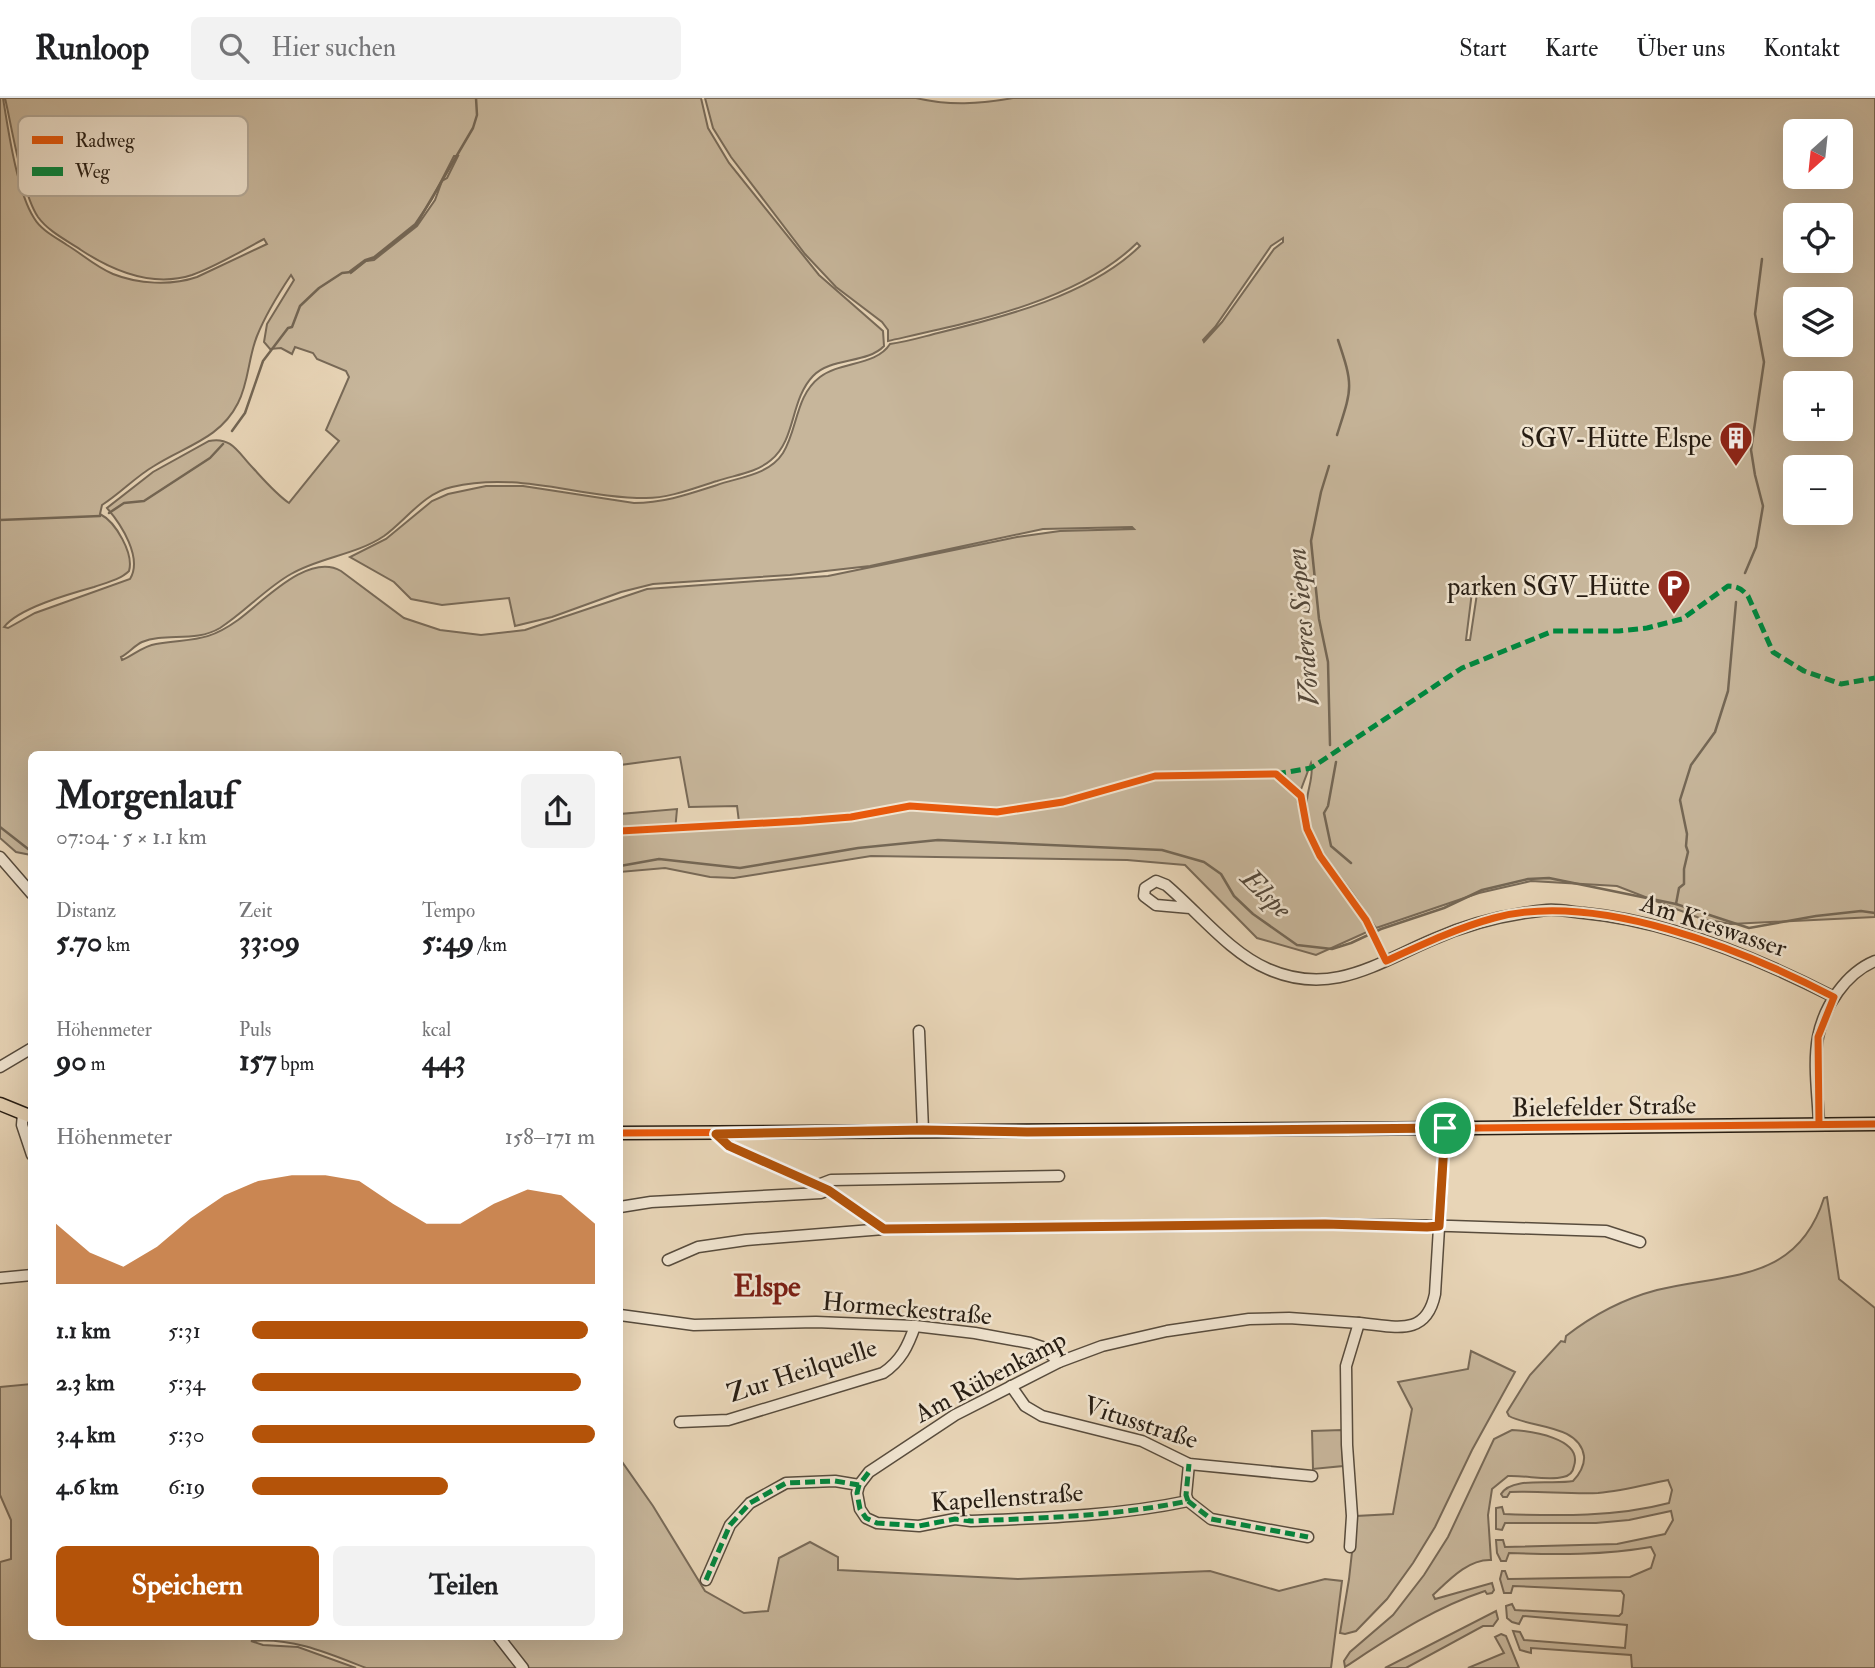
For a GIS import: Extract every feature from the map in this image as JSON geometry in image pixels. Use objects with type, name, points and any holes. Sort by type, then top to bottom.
[{"type":"main road","points":[[0,1104],[27,1115]]},
{"type":"main road","name":"Bielefelder Straße","points":[[623,1133],[1875,1124]]},
{"type":"street","points":[[0,857],[28,889]]},
{"type":"street","name":"Am Kieswasser","points":[[1190,908],[1246,957],[1268,969],[1320,981],[1345,977],[1435,938],[1496,917],[1550,910],[1610,916],[1725,948],[1787,972],[1834,997]]},
{"type":"street","points":[[1819,1124],[1818,1037],[1834,997],[1851,977],[1875,961]]},
{"type":"street","points":[[919,1031],[923,1130]]},
{"type":"street","points":[[0,1067],[28,1050]]},
{"type":"street","points":[[27,1115],[22,1125],[28,1143]]},
{"type":"street","name":"Am Rübenkamp","points":[[859,1485],[869,1472],[955,1415],[1059,1362],[1102,1346],[1167,1331],[1237,1320],[1289,1318],[1410,1326],[1419,1323],[1426,1318],[1435,1294],[1445,1128]]},
{"type":"street","points":[[716,1134],[729,1146],[823,1188],[884,1229]]},
{"type":"street","points":[[623,1207],[651,1202],[821,1193],[831,1180],[1059,1176]]},
{"type":"street","points":[[668,1260],[698,1247],[746,1240],[884,1229],[1325,1224],[1593,1230],[1614,1232],[1640,1242]]},
{"type":"street","points":[[0,1278],[28,1275]]},
{"type":"street","name":"Hormeckestraße","points":[[623,1315],[694,1325],[816,1322],[915,1326],[1030,1342],[1042,1347],[1059,1362]]},
{"type":"street","points":[[1350,1547],[1352,1516],[1347,1445],[1346,1366],[1359,1323]]},
{"type":"street","name":"Zur Heilquelle","points":[[680,1422],[727,1420],[883,1373],[904,1353],[915,1326]]},
{"type":"street","name":"Vitusstraße","points":[[1011,1386],[1025,1406],[1042,1416],[1142,1441],[1189,1464],[1312,1476]]},
{"type":"street","points":[[1189,1464],[1186,1495],[1188,1501],[1211,1519],[1307,1537]]},
{"type":"street","points":[[706,1580],[730,1525],[750,1503],[786,1483],[835,1481],[859,1485]]},
{"type":"street","name":"Kapellenstraße","points":[[859,1485],[860,1510],[866,1518],[877,1523],[919,1526],[955,1519],[971,1521],[1081,1516],[1188,1501]]},
{"type":"street","points":[[501,1640],[523,1668]]},
{"type":"shaded area","points":[[0,98],[3,98],[18,175],[18,196],[24,196],[37,222],[49,233],[107,271],[133,280],[166,283],[197,277],[267,244],[264,239],[192,275],[177,279],[148,278],[106,265],[52,231],[38,217],[28,196],[248,196],[248,116],[18,116],[18,158],[5,98],[701,98],[708,128],[729,163],[819,275],[883,331],[884,346],[877,352],[829,366],[813,376],[800,396],[785,442],[771,460],[759,468],[655,498],[621,497],[501,482],[477,483],[442,490],[424,501],[384,536],[291,574],[220,628],[200,635],[151,639],[121,657],[122,660],[151,645],[217,633],[286,582],[314,568],[328,567],[341,571],[404,618],[440,630],[481,635],[525,630],[647,589],[828,576],[1017,537],[1060,531],[1134,529],[1043,529],[870,566],[790,575],[653,584],[621,592],[552,617],[515,626],[509,598],[442,605],[411,599],[394,582],[350,557],[386,539],[432,501],[448,494],[486,486],[523,486],[645,503],[676,497],[762,471],[783,453],[806,394],[820,377],[828,372],[876,356],[890,344],[990,320],[1045,302],[1097,278],[1140,246],[1137,243],[1084,281],[1053,295],[986,318],[888,341],[888,330],[882,322],[836,287],[805,254],[731,157],[713,128],[705,98],[916,98],[965,103],[1013,98],[1875,98],[1875,917],[1731,924],[1702,919],[1617,886],[1531,881],[1479,893],[1376,928],[1312,832],[1306,805],[1312,775],[1311,763],[1297,800],[1308,838],[1318,858],[1359,914],[1367,932],[1316,955],[1257,938],[1185,865],[1127,860],[871,856],[734,878],[710,877],[665,868],[623,872],[623,814],[677,809],[675,831],[832,820],[916,809],[999,813],[1032,810],[1096,795],[1093,791],[1069,799],[998,810],[968,810],[921,803],[826,817],[739,822],[737,806],[689,807],[680,757],[623,765],[623,751],[28,751],[28,854],[16,852],[0,838]],"holes":[[[454,156],[458,156],[447,178],[442,181],[435,200],[417,226],[374,260],[366,261],[351,273],[350,271],[365,260],[374,257],[415,224],[432,199]],[[1283,238],[1283,242],[1274,249],[1222,322],[1204,342],[1271,246]],[[291,275],[294,280],[267,324],[264,342],[270,349],[281,348],[292,354],[295,347],[313,353],[317,359],[346,371],[349,377],[326,430],[339,441],[289,503],[270,487],[234,447],[224,441],[209,441],[153,472],[107,508],[129,542],[134,561],[130,579],[35,613],[8,628],[4,627],[32,608],[112,581],[129,571],[126,548],[118,531],[100,514],[102,505],[147,470],[222,425],[242,395],[257,336],[268,313]],[[1473,584],[1478,587],[1470,640],[1466,640]]]},
{"type":"shaded area","points":[[1827,1197],[1839,1279],[1875,1308],[1875,1668],[1632,1668],[1631,1655],[1531,1648],[1531,1653],[1520,1650],[1513,1631],[1520,1632],[1524,1640],[1625,1648],[1627,1625],[1523,1616],[1519,1624],[1507,1618],[1506,1606],[1512,1604],[1515,1610],[1619,1616],[1622,1613],[1624,1595],[1621,1591],[1513,1586],[1511,1593],[1504,1593],[1500,1579],[1502,1571],[1505,1571],[1508,1579],[1630,1577],[1651,1568],[1655,1555],[1651,1547],[1581,1554],[1509,1553],[1506,1561],[1501,1561],[1496,1540],[1503,1540],[1505,1547],[1617,1544],[1665,1534],[1673,1520],[1671,1511],[1629,1520],[1596,1523],[1505,1523],[1502,1530],[1496,1529],[1496,1508],[1502,1507],[1504,1514],[1566,1515],[1629,1511],[1669,1503],[1672,1490],[1668,1480],[1598,1493],[1510,1492],[1507,1497],[1503,1497],[1501,1494],[1506,1488],[1514,1485],[1573,1481],[1584,1463],[1580,1446],[1564,1432],[1509,1416],[1507,1412],[1530,1375],[1561,1341],[1565,1342],[1566,1336],[1620,1303],[1657,1290],[1757,1270],[1778,1260],[1796,1246],[1812,1226],[1824,1198]]},
{"type":"shaded area","points":[[1471,1351],[1515,1372],[1472,1450],[1435,1527],[1413,1563],[1387,1599],[1356,1631],[1340,1633],[1356,1516],[1393,1514],[1412,1409],[1398,1382],[1468,1369]]},
{"type":"shaded area","points":[[28,1384],[28,1640],[266,1640],[251,1641],[263,1645],[298,1647],[356,1668],[0,1668],[0,1562],[11,1559],[11,1520],[0,1495],[0,1387]]},
{"type":"shaded area","points":[[1342,1430],[1343,1466],[1313,1469],[1312,1431]]},
{"type":"shaded area","points":[[1512,1430],[1542,1434],[1563,1443],[1575,1456],[1574,1466],[1569,1475],[1557,1478],[1508,1476],[1492,1489],[1488,1515],[1491,1560],[1467,1567],[1433,1595],[1435,1599],[1492,1583],[1492,1593],[1487,1594],[1485,1591],[1430,1615],[1345,1667],[1344,1661],[1350,1652],[1393,1615],[1424,1575],[1448,1537],[1494,1439]]},
{"type":"shaded area","points":[[623,1463],[653,1506],[705,1591],[744,1613],[768,1611],[779,1558],[810,1542],[838,1557],[838,1570],[1018,1579],[1210,1571],[1279,1591],[1325,1579],[1342,1581],[1331,1668],[366,1668],[310,1647],[266,1640],[623,1640]]},
{"type":"shaded area","points":[[1496,1611],[1498,1619],[1493,1626],[1483,1626],[1406,1668],[1385,1668]]},
{"type":"shaded area","points":[[1501,1634],[1506,1636],[1519,1668],[1468,1668],[1504,1653],[1495,1637]]},
{"type":"waterway","points":[[232,431],[245,413],[263,361],[288,328],[292,327],[300,306],[319,288],[342,273],[351,272],[365,261],[374,258],[416,225],[473,128],[477,115],[476,98]]},
{"type":"waterway","points":[[1745,573],[1756,547],[1763,506],[1751,450],[1764,362],[1755,314],[1762,259]]},
{"type":"waterway","name":"Vorderes Siepen","points":[[1337,435],[1349,388],[1347,368],[1338,340]]},
{"type":"waterway","points":[[109,513],[124,503],[144,501],[210,458],[223,444]]},
{"type":"waterway","name":"Vorderes Siepen","points":[[1329,466],[1311,541],[1319,619],[1328,662],[1330,745]]},
{"type":"waterway","points":[[0,520],[100,516]]},
{"type":"waterway","points":[[1676,904],[1679,888],[1684,884],[1688,852],[1680,800],[1691,765],[1715,732],[1728,691],[1736,602]]},
{"type":"waterway","name":"Vorderes Siepen","points":[[1336,762],[1328,806],[1324,813],[1331,846],[1351,863]]},
{"type":"waterway","name":"Elspe","points":[[0,827],[28,849]]},
{"type":"waterway","name":"Elspe","points":[[623,865],[659,859],[740,868],[858,848],[938,840],[1162,850],[1204,862],[1221,874],[1234,896],[1253,914],[1297,945],[1332,949],[1444,908],[1482,890],[1528,879],[1549,878],[1676,904],[1749,928],[1816,916],[1861,911],[1875,913]]},
{"type":"marked path","points":[[1276,774],[1311,768],[1462,668],[1553,631],[1619,631],[1647,628],[1682,619],[1728,586],[1740,588],[1748,596],[1773,652],[1804,671],[1841,684],[1875,678]]},
{"type":"marked path","points":[[1188,1501],[1186,1495],[1189,1464]]},
{"type":"marked path","points":[[706,1580],[730,1525],[750,1503],[786,1483],[835,1481],[859,1485],[869,1472]]},
{"type":"marked path","points":[[859,1485],[857,1493],[860,1509],[866,1518],[877,1523],[919,1526],[955,1519],[971,1521],[1080,1516],[1188,1501],[1211,1519],[1308,1537]]},
{"type":"cycle path","points":[[623,831],[851,817],[910,806],[997,812],[1063,802],[1155,776],[1276,774],[1301,796],[1307,829],[1320,856],[1366,920],[1386,961],[1453,932],[1494,918],[1534,911],[1577,912],[1623,918],[1714,944],[1834,997],[1818,1037],[1819,1124]]},
{"type":"cycle path","points":[[623,1133],[1875,1124]]},
{"type":"place","name":"SGV-Hütte Elspe","points":[[1736,468]]},
{"type":"place","name":"parken SGV_Hütte","points":[[1674,616]]},
{"type":"district","name":"Elspe","points":[[767,1286]]},
{"type":"route","points":[[1445,1128],[1439,1226],[1427,1227],[1325,1224],[884,1229],[828,1190],[729,1146],[716,1134],[923,1130],[1027,1132],[1445,1128]]}]
